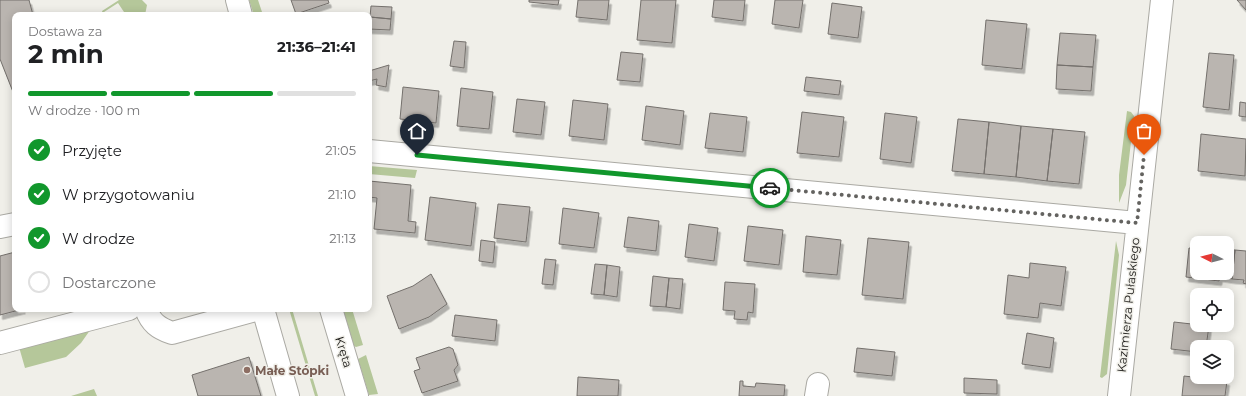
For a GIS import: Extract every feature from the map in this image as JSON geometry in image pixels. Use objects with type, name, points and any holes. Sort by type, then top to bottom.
[{"type":"street","points":[[237,0],[241,12]]},
{"type":"street","name":"Kazimierza Pułaskiego","points":[[1119,396],[1162,0]]},
{"type":"street","points":[[372,151],[1137,223]]},
{"type":"street","points":[[0,228],[12,225]]},
{"type":"street","points":[[0,343],[118,312]]},
{"type":"street","points":[[147,312],[150,320],[159,329],[172,333],[248,312]]},
{"type":"street","points":[[264,312],[288,396]]},
{"type":"street","name":"Kręta","points":[[332,312],[357,396]]},
{"type":"green space","points":[[119,0],[142,0],[147,5],[146,12],[124,12],[118,3],[104,12],[102,11]]},
{"type":"green space","points":[[249,0],[258,0],[262,12],[253,12]]},
{"type":"green space","points":[[1127,111],[1131,112],[1134,116],[1126,185],[1119,203],[1119,175]]},
{"type":"green space","points":[[372,166],[417,170],[415,178],[372,174]]},
{"type":"green space","points":[[1116,241],[1119,255],[1107,374],[1102,378],[1100,377]]},
{"type":"green space","points":[[290,312],[293,312],[318,396],[315,396]]},
{"type":"green space","points":[[344,312],[353,312],[363,345],[356,347],[354,346]]},
{"type":"green space","points":[[93,326],[81,343],[66,357],[25,368],[19,347]]},
{"type":"green space","points":[[366,355],[378,394],[369,395],[358,359]]},
{"type":"green space","points":[[94,389],[97,396],[71,396]]},
{"type":"building","points":[[0,0],[29,0],[32,12],[12,12],[12,89],[0,59]]},
{"type":"building","points":[[291,0],[328,0],[329,3],[302,12],[295,12]]},
{"type":"building","points":[[529,0],[559,0],[558,5],[529,2]]},
{"type":"building","points":[[578,0],[609,0],[607,20],[576,17]]},
{"type":"building","points":[[641,0],[676,0],[672,43],[637,40]]},
{"type":"building","points":[[714,0],[745,0],[743,21],[712,17]]},
{"type":"building","points":[[775,0],[803,0],[799,28],[772,24]]},
{"type":"building","points":[[1237,0],[1246,0],[1246,10]]},
{"type":"building","points":[[832,3],[862,7],[858,38],[828,34]]},
{"type":"building","points":[[371,6],[392,7],[391,19],[372,17],[372,12],[370,12]]},
{"type":"building","points":[[372,17],[391,19],[390,30],[372,29]]},
{"type":"building","points":[[986,20],[1027,24],[1022,69],[982,65]]},
{"type":"building","points":[[1060,33],[1096,35],[1093,67],[1057,65]]},
{"type":"building","points":[[454,41],[466,42],[464,68],[450,66]]},
{"type":"building","points":[[621,52],[643,54],[640,82],[617,80]]},
{"type":"building","points":[[1209,53],[1234,55],[1229,110],[1203,107]]},
{"type":"building","points":[[389,65],[386,87],[376,85],[377,79],[372,80],[372,70]]},
{"type":"building","points":[[1057,65],[1093,67],[1091,91],[1056,89]]},
{"type":"building","points":[[806,77],[841,81],[839,95],[804,91]]},
{"type":"building","points":[[403,87],[439,91],[436,123],[400,119]]},
{"type":"building","points":[[461,88],[493,92],[489,129],[457,126]]},
{"type":"building","points":[[517,99],[545,102],[541,135],[513,132]]},
{"type":"building","points":[[573,100],[608,104],[604,140],[569,136]]},
{"type":"building","points":[[1240,102],[1246,103],[1246,117],[1239,116]]},
{"type":"building","points":[[646,106],[684,111],[680,145],[642,140]]},
{"type":"building","points":[[802,112],[844,117],[839,157],[797,153]]},
{"type":"building","points":[[710,113],[747,117],[743,152],[705,148]]},
{"type":"building","points":[[885,113],[917,117],[911,163],[880,159]]},
{"type":"building","points":[[958,119],[989,122],[984,174],[952,171]]},
{"type":"building","points":[[989,122],[1021,126],[1016,177],[984,174]]},
{"type":"building","points":[[1021,126],[1053,129],[1047,181],[1016,177]]},
{"type":"building","points":[[1053,129],[1085,132],[1079,184],[1047,181]]},
{"type":"building","points":[[1201,134],[1246,139],[1245,176],[1198,171]]},
{"type":"building","points":[[372,181],[411,185],[408,221],[416,222],[415,233],[374,229],[377,198],[372,197]]},
{"type":"building","points":[[430,197],[476,203],[471,246],[425,240]]},
{"type":"building","points":[[498,204],[530,207],[526,242],[494,238]]},
{"type":"building","points":[[563,208],[599,213],[594,248],[559,244]]},
{"type":"building","points":[[628,217],[659,221],[656,251],[624,247]]},
{"type":"building","points":[[689,224],[718,228],[714,261],[685,257]]},
{"type":"building","points":[[748,226],[783,230],[779,265],[744,261]]},
{"type":"building","points":[[806,236],[841,240],[837,275],[803,272]]},
{"type":"building","points":[[868,238],[909,242],[903,299],[862,295]]},
{"type":"building","points":[[481,240],[495,242],[493,263],[479,261]]},
{"type":"building","points":[[1189,248],[1190,277],[1186,277]]},
{"type":"building","points":[[1235,250],[1246,251],[1246,284],[1243,283],[1244,280],[1234,279]]},
{"type":"building","points":[[12,253],[12,312],[0,315],[0,256]]},
{"type":"building","points":[[545,259],[556,260],[553,285],[542,284]]},
{"type":"building","points":[[1030,263],[1066,267],[1061,306],[1040,303],[1038,318],[1004,314],[1008,275],[1029,278]]},
{"type":"building","points":[[595,264],[607,265],[604,295],[591,294]]},
{"type":"building","points":[[607,265],[620,267],[617,297],[604,295]]},
{"type":"building","points":[[431,274],[447,304],[429,317],[399,329],[387,296],[413,286]]},
{"type":"building","points":[[653,276],[669,278],[666,307],[650,306]]},
{"type":"building","points":[[669,278],[683,279],[680,309],[666,307]]},
{"type":"building","points":[[725,282],[755,284],[753,313],[748,312],[747,320],[734,319],[735,311],[723,310]]},
{"type":"building","points":[[455,315],[497,320],[495,341],[452,336]]},
{"type":"building","points":[[1174,322],[1190,324],[1190,332],[1208,332],[1207,340],[1190,340],[1190,351],[1171,349]]},
{"type":"building","points":[[1027,333],[1054,338],[1050,368],[1022,364]]},
{"type":"building","points":[[449,347],[453,349],[458,365],[454,370],[458,381],[422,393],[414,371],[420,369],[416,358]]},
{"type":"building","points":[[857,348],[895,352],[892,376],[854,372]]},
{"type":"building","points":[[249,357],[261,396],[198,396],[192,375]]},
{"type":"building","points":[[1184,376],[1190,377],[1190,384],[1227,384],[1225,396],[1182,396]]},
{"type":"building","points":[[578,377],[619,380],[618,396],[577,396]]},
{"type":"building","points":[[964,378],[997,380],[997,394],[964,393]]},
{"type":"building","points":[[740,381],[743,381],[743,386],[755,387],[756,383],[785,385],[784,396],[739,396]]},
{"type":"way so far","points":[[770,188],[1137,223],[1144,155]]},
{"type":"place","name":"Małe Stópki","points":[[247,370]]},
{"type":"route","points":[[417,155],[770,188]]}]
